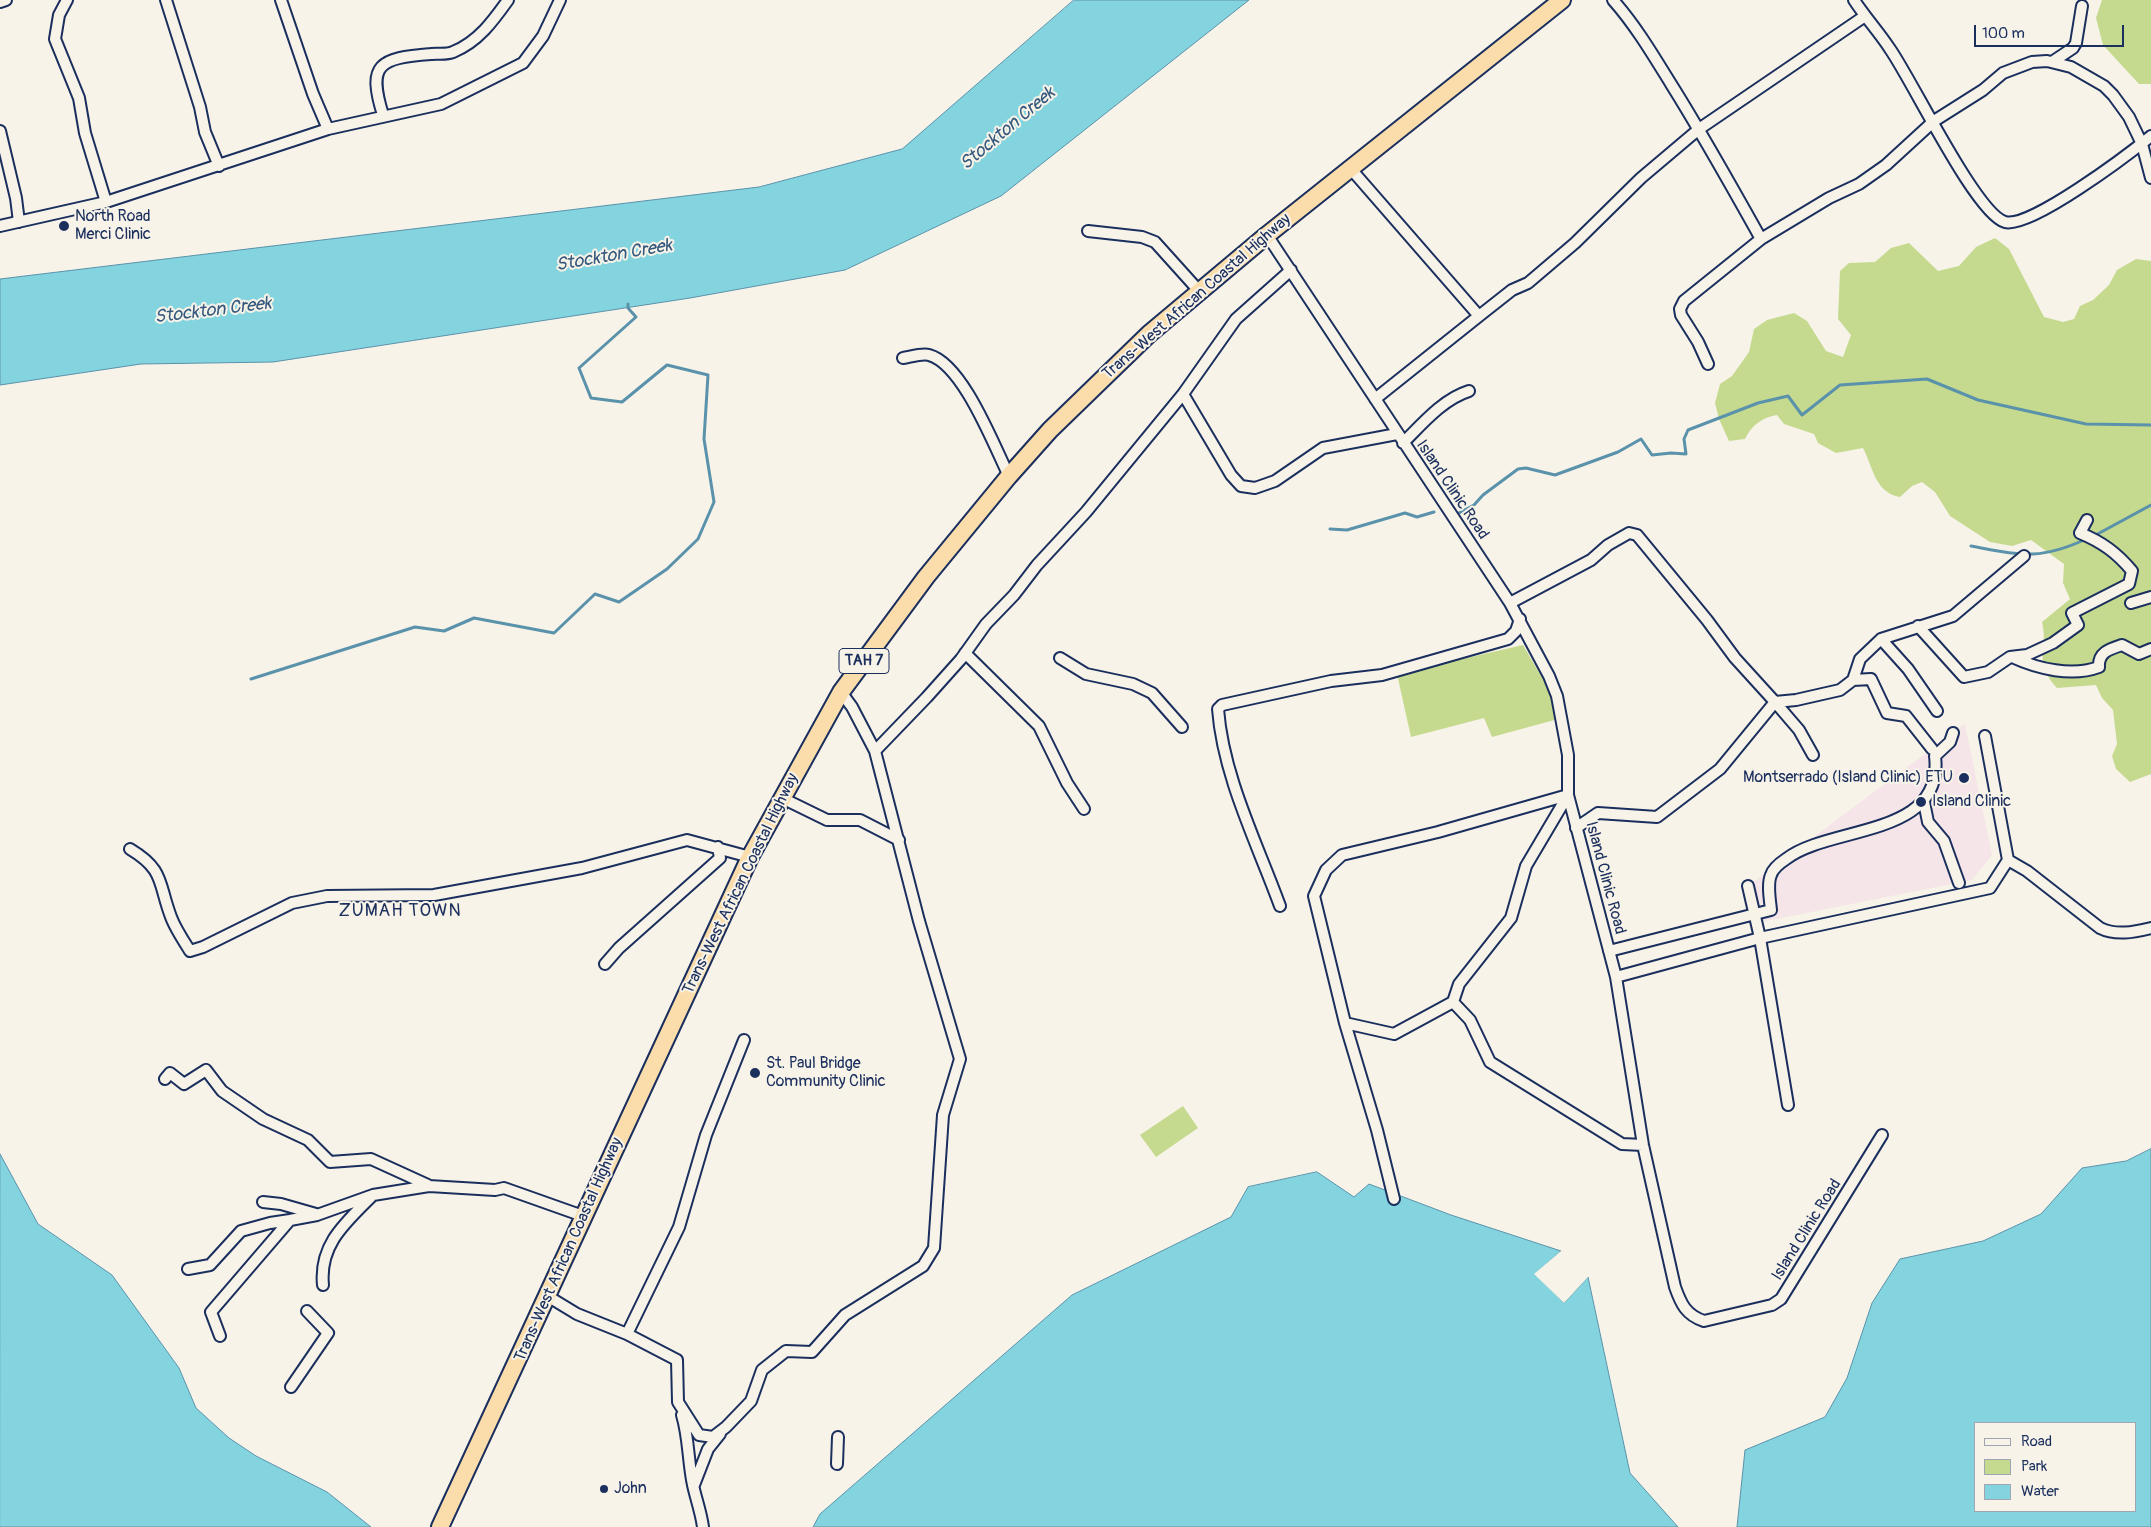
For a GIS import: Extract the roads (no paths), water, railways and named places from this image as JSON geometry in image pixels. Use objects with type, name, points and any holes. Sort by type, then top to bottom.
[{"type":"highway","name":"Trans-West African Coastal Highway","points":[[440,1527],[549,1297],[583,1216],[750,857],[841,692],[926,577],[1009,476],[1101,379],[1148,334],[1267,235],[1562,0]]},
{"type":"street","points":[[0,2],[6,0]]},
{"type":"street","points":[[67,0],[59,15],[56,39],[79,98],[85,133],[106,202]]},
{"type":"street","points":[[166,0],[200,107],[210,148],[219,166]]},
{"type":"street","points":[[281,0],[313,94],[328,128]]},
{"type":"street","points":[[383,115],[375,86],[377,72],[381,66],[410,56],[452,53],[481,35],[508,0]]},
{"type":"street","points":[[0,226],[106,202],[219,166],[328,128],[441,104],[523,63],[543,36],[560,0]]},
{"type":"street","points":[[1613,0],[1630,19],[1699,129],[1761,239]]},
{"type":"street","points":[[1854,0],[1890,49],[1986,207],[1996,217],[2006,222],[2016,222],[2029,216],[2086,185],[2151,136]]},
{"type":"street","points":[[2052,62],[2073,48],[2076,43],[2082,6]]},
{"type":"street","points":[[1375,399],[1512,290],[1528,283],[1562,255],[1641,178],[1699,129],[1864,16]]},
{"type":"street","points":[[1708,364],[1680,308],[1684,302],[1761,239],[1829,198],[1859,184],[1886,165],[1934,122],[1983,90],[2003,73],[2032,62],[2052,62],[2070,67],[2104,86],[2126,111],[2142,144],[2151,178]]},
{"type":"street","points":[[0,131],[16,198],[19,222]]},
{"type":"street","points":[[1351,169],[1479,316]]},
{"type":"street","points":[[1088,231],[1142,237],[1155,242],[1200,292]]},
{"type":"street","name":"Island Clinic Road","points":[[1267,235],[1510,603],[1550,676],[1558,696],[1568,755],[1568,795],[1616,977],[1643,1145],[1681,1304],[1694,1317],[1704,1321],[1772,1305],[1781,1299],[1882,1136]]},
{"type":"street","points":[[875,751],[927,697],[965,653],[986,624],[1014,596],[1037,565],[1086,512],[1183,394],[1236,319],[1291,270]]},
{"type":"street","points":[[902,358],[928,354],[945,364],[962,382],[1009,476]]},
{"type":"street","points":[[1183,394],[1231,475],[1241,486],[1255,488],[1275,481],[1323,448],[1400,439],[1457,395],[1469,392]]},
{"type":"street","points":[[1918,626],[1964,677],[1988,672],[2010,657],[2027,655],[2053,642],[2078,625],[2072,613],[2129,584],[2132,571],[2119,556],[2097,540],[2080,534],[2087,520]]},
{"type":"street","points":[[1510,603],[1584,564],[1608,545],[1629,533],[1637,535],[1707,620],[1735,658],[1799,730],[1813,755]]},
{"type":"street","points":[[1576,828],[1598,813],[1657,817],[1720,769],[1775,702],[1796,700],[1840,690],[1853,680],[1860,659],[1881,639],[1953,616],[2024,556]]},
{"type":"street","points":[[2131,603],[2151,597]]},
{"type":"street","points":[[1280,906],[1234,781],[1219,722],[1218,709],[1222,705],[1283,691],[1382,675],[1508,639],[1516,631],[1520,619]]},
{"type":"street","points":[[1881,639],[1908,669],[1937,711]]},
{"type":"street","points":[[2010,657],[2031,666],[2085,672],[2100,667],[2100,658],[2105,651],[2122,644],[2140,654],[2151,649]]},
{"type":"street","points":[[965,653],[1040,726],[1067,783],[1084,809]]},
{"type":"street","points":[[1060,658],[1086,674],[1133,684],[1152,693],[1182,727]]},
{"type":"street","points":[[1853,680],[1871,679],[1886,712],[1906,716],[1932,749]]},
{"type":"street","points":[[693,1486],[708,1449],[751,1401],[762,1370],[786,1351],[812,1352],[845,1316],[923,1266],[934,1248],[943,1115],[960,1059],[919,921],[875,751],[852,707],[841,692]]},
{"type":"street","points":[[1609,951],[1770,910],[1770,876],[1778,865],[1792,854],[1822,841],[1878,828],[1906,815],[1924,802],[1937,773],[1935,756],[1950,742],[1953,733]]},
{"type":"street","points":[[1616,977],[1760,938],[1990,888],[2008,860],[1985,736]]},
{"type":"street","points":[[1345,1023],[1394,1034],[1453,1002],[1459,984],[1510,918],[1526,866],[1568,795]]},
{"type":"street","points":[[1394,1200],[1377,1130],[1345,1023],[1314,896],[1326,870],[1342,855],[1438,832],[1568,795]]},
{"type":"street","points":[[782,798],[826,820],[860,820],[899,840]]},
{"type":"street","points":[[1924,802],[1928,822],[1944,841],[1959,882]]},
{"type":"street","points":[[130,849],[143,856],[159,873],[171,917],[190,951],[203,947],[292,903],[327,896],[434,895],[582,868],[687,840],[750,857]]},
{"type":"street","points":[[605,964],[619,948],[720,858],[718,847]]},
{"type":"street","points":[[2008,860],[2108,932],[2130,932],[2151,928]]},
{"type":"street","points":[[1748,886],[1760,938],[1788,1105]]},
{"type":"street","points":[[1453,1002],[1470,1020],[1490,1062],[1622,1144],[1643,1145]]},
{"type":"street","points":[[627,1334],[679,1227],[706,1135],[744,1040]]},
{"type":"street","points":[[164,1078],[170,1073],[184,1084],[206,1070],[222,1091],[264,1119],[308,1140],[330,1162],[371,1160],[429,1186]]},
{"type":"street","points":[[188,1269],[210,1265],[241,1231],[270,1223],[317,1215],[373,1195],[429,1186],[495,1190],[504,1188],[583,1216]]},
{"type":"street","points":[[323,1285],[322,1270],[329,1245],[351,1217],[373,1195]]},
{"type":"street","points":[[263,1202],[281,1204],[317,1215]]},
{"type":"street","points":[[220,1336],[211,1312],[290,1220]]},
{"type":"street","points":[[549,1297],[577,1314],[627,1334],[677,1360],[678,1402],[686,1428],[693,1486],[700,1502],[703,1527]]},
{"type":"street","points":[[291,1386],[328,1333],[308,1311]]},
{"type":"street","points":[[678,1402],[699,1435],[713,1436],[726,1427]]},
{"type":"street","points":[[837,1464],[838,1437]]},
{"type":"water","name":"Stockton Creek","points":[[1074,0],[1249,0],[1001,196],[845,270],[690,298],[273,362],[141,364],[0,385],[0,279],[759,187],[902,149]]},
{"type":"water","points":[[2151,1149],[2151,1527],[1737,1527],[1745,1450],[1825,1417],[1847,1378],[1872,1303],[1900,1259],[1983,1241],[2041,1214],[2082,1168],[2126,1161]]},
{"type":"water","points":[[0,1154],[38,1224],[112,1275],[179,1368],[196,1408],[229,1438],[256,1456],[327,1492],[371,1527],[0,1527]]},
{"type":"water","points":[[1317,1172],[1354,1197],[1369,1184],[1451,1215],[1561,1251],[1535,1274],[1564,1303],[1588,1277],[1630,1473],[1678,1527],[813,1527],[820,1514],[1072,1295],[1231,1217],[1248,1187]]},
{"type":"waterway","points":[[251,679],[415,627],[444,631],[474,618],[554,633],[595,594],[619,602],[667,569],[698,539],[714,502],[704,439],[708,375],[667,365],[622,402],[591,398],[579,368],[636,317],[628,308],[628,304]]},
{"type":"waterway","points":[[1457,514],[1474,505],[1483,495],[1518,469],[1526,468],[1555,475],[1618,452],[1641,439],[1652,455],[1686,454],[1684,439],[1688,430],[1758,403],[1788,396],[1802,415],[1840,385],[1927,379],[1978,400],[2086,424],[2151,425]]},
{"type":"waterway","points":[[2092,537],[2151,505]]},
{"type":"waterway","points":[[1330,529],[1347,530],[1405,513],[1417,517],[1434,512]]},
{"type":"waterway","points":[[1971,546],[2017,554],[2029,554],[2055,551],[2086,539]]},
{"type":"place","name":"North Road Merci Clinic","points":[[64,226]]},
{"type":"place","name":"Montserrado (Island Clinic) ETU","points":[[1964,778]]},
{"type":"place","name":"Island Clinic","points":[[1921,802]]},
{"type":"place","name":"St. Paul Bridge Community Clinic","points":[[755,1073]]},
{"type":"place","name":"John","points":[[604,1489]]},
{"type":"district","name":"ZUMAH TOWN","points":[[400,911]]}]
